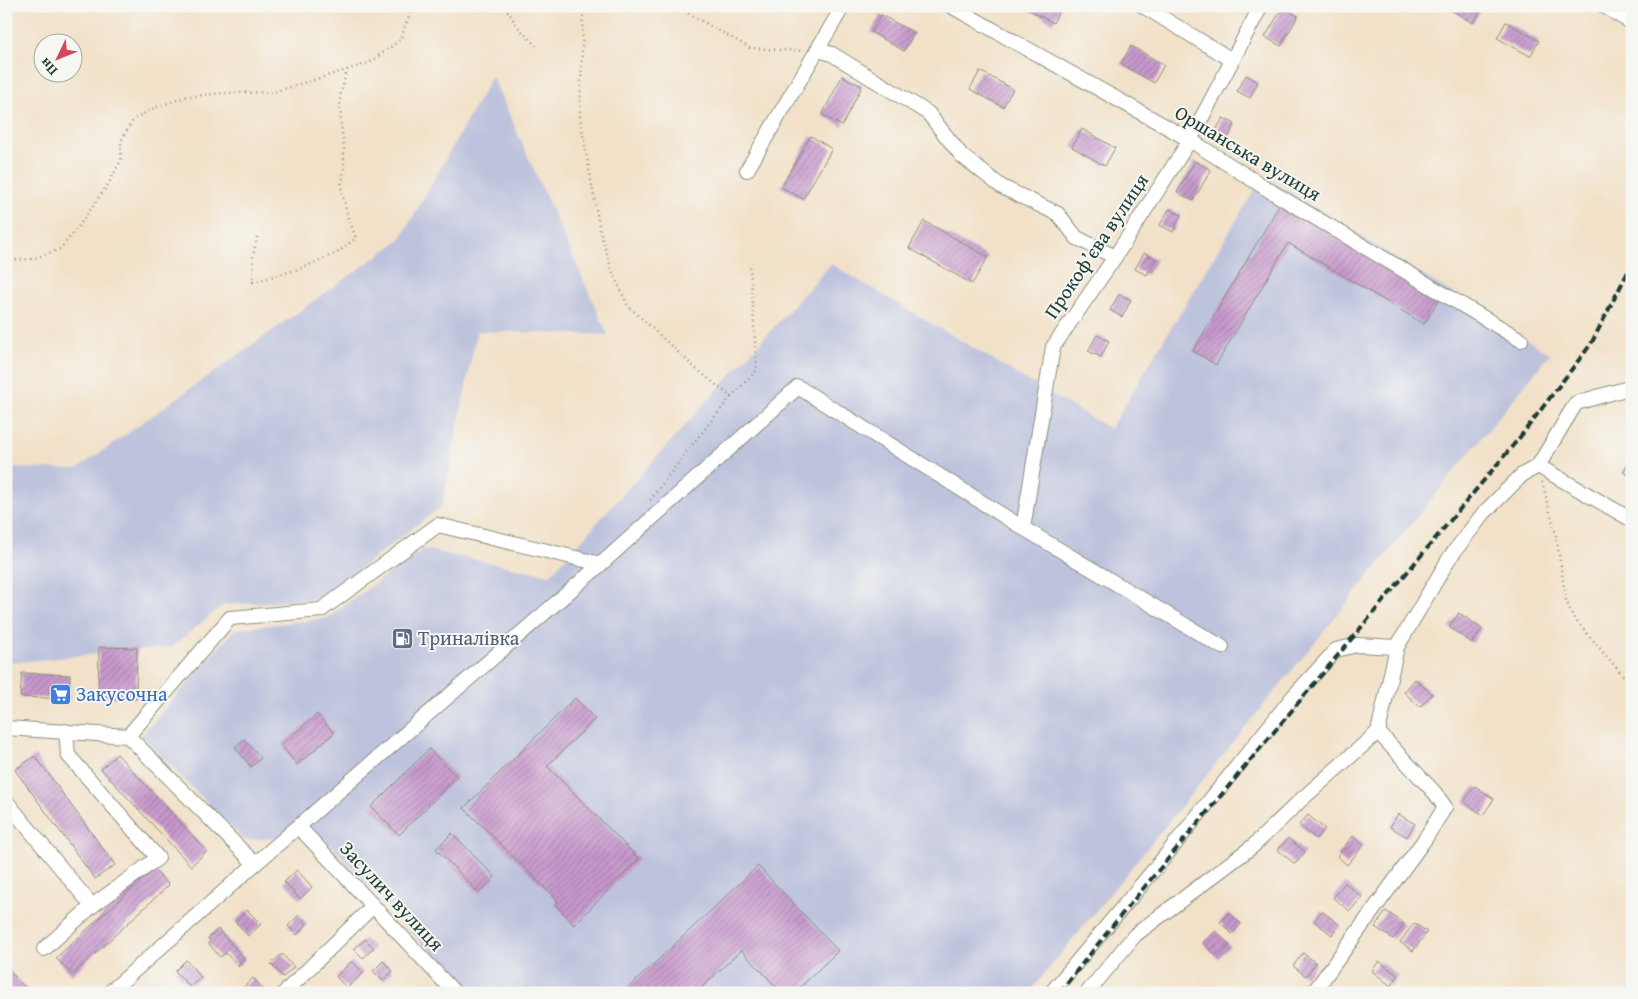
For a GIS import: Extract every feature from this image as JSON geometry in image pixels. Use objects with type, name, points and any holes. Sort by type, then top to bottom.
[{"type":"street","points":[[747,170],[843,6]]},
{"type":"street","name":"Оршанська вулиця","points":[[950,6],[1190,140],[1281,197],[1521,340]]},
{"type":"street","points":[[1143,6],[1232,60]]},
{"type":"street","name":"Прокоф’єва вулиця","points":[[1023,528],[1053,347],[1114,258],[1190,140],[1261,6]]},
{"type":"street","points":[[1604,6],[1632,22]]},
{"type":"street","points":[[818,50],[832,54],[928,114],[962,156],[1002,186],[1058,214],[1077,238],[1114,258]]},
{"type":"street","points":[[109,993],[601,564],[798,387],[1023,528],[1222,647]]},
{"type":"street","points":[[1087,993],[1135,935],[1253,846],[1302,799],[1378,732],[1397,647],[1450,557],[1483,514],[1522,475],[1538,466],[1576,403],[1632,387]]},
{"type":"street","points":[[1538,466],[1632,520]]},
{"type":"street","points":[[128,736],[230,618],[321,610],[438,525],[601,564]]},
{"type":"street","points":[[1051,993],[1158,865],[1292,698],[1336,650],[1357,645],[1397,647]]},
{"type":"street","points":[[6,728],[128,736],[255,864]]},
{"type":"street","points":[[44,949],[92,906],[158,858],[68,755],[66,731]]},
{"type":"street","points":[[1313,993],[1425,839],[1445,807],[1435,793],[1378,732]]},
{"type":"street","points":[[6,801],[92,906]]},
{"type":"street","name":"Засулич вулиця","points":[[299,827],[373,906],[448,991]]},
{"type":"street","points":[[284,993],[373,906]]},
{"type":"path","points":[[6,262],[33,259],[60,249],[80,226],[109,183],[121,160],[121,141],[134,120],[154,108],[184,97],[224,93],[274,92],[369,63],[400,40],[411,11],[409,6]]},
{"type":"path","points":[[508,6],[507,10],[518,26],[536,46]]},
{"type":"path","points":[[581,6],[580,117],[600,231],[612,271],[628,306],[694,367],[731,397]]},
{"type":"path","points":[[675,6],[750,48],[791,51],[818,50]]},
{"type":"path","points":[[257,237],[253,256],[253,282],[302,268],[337,253],[356,238],[348,218],[341,187],[344,170],[344,149],[340,96],[347,70]]},
{"type":"path","points":[[644,507],[731,397],[756,370],[750,266]]},
{"type":"path","points":[[1538,466],[1556,535],[1566,600],[1573,617],[1632,686]]},
{"type":"shaded area","points":[[492,76],[608,335],[477,331],[442,506],[320,599],[223,605],[172,647],[6,663],[6,468],[77,469],[400,240]]},
{"type":"shaded area","points":[[1263,176],[1550,354],[1029,993],[468,993],[322,836],[244,840],[141,736],[235,629],[327,618],[423,549],[550,575],[831,264],[1110,429]]},
{"type":"building","points":[[1022,6],[1062,6],[1053,23]]},
{"type":"building","points":[[1445,6],[1475,6],[1481,10],[1473,23]]},
{"type":"building","points":[[1283,7],[1298,16],[1281,46],[1265,37]]},
{"type":"building","points":[[881,15],[914,33],[904,51],[871,32]]},
{"type":"building","points":[[1506,22],[1539,41],[1530,56],[1497,38]]},
{"type":"building","points":[[1131,46],[1164,65],[1154,83],[1121,64]]},
{"type":"building","points":[[980,71],[1013,89],[1003,107],[970,89]]},
{"type":"building","points":[[1246,75],[1258,82],[1250,98],[1237,91]]},
{"type":"building","points":[[842,76],[862,86],[842,126],[822,115]]},
{"type":"building","points":[[1223,118],[1235,124],[1227,140],[1214,134]]},
{"type":"building","points":[[1082,129],[1115,148],[1105,166],[1072,147]]},
{"type":"building","points":[[811,136],[832,149],[803,199],[781,187]]},
{"type":"building","points":[[1195,161],[1211,170],[1193,201],[1177,192]]},
{"type":"building","points":[[1280,204],[1440,298],[1424,324],[1288,243],[1216,365],[1193,351]]},
{"type":"building","points":[[1169,209],[1181,215],[1173,232],[1160,225]]},
{"type":"building","points":[[924,221],[988,257],[972,284],[909,248]]},
{"type":"building","points":[[1144,253],[1156,259],[1147,275],[1135,269]]},
{"type":"building","points":[[1119,294],[1131,300],[1122,317],[1110,310]]},
{"type":"building","points":[[1097,335],[1109,341],[1101,357],[1088,351]]},
{"type":"building","points":[[1632,457],[1632,477],[1623,472]]},
{"type":"building","points":[[1459,613],[1482,629],[1472,643],[1449,627]]},
{"type":"building","points":[[99,647],[137,648],[136,698],[98,697]]},
{"type":"building","points":[[22,673],[70,675],[69,699],[20,697]]},
{"type":"building","points":[[1415,679],[1432,694],[1420,707],[1404,692]]},
{"type":"building","points":[[575,698],[595,719],[547,766],[639,859],[574,925],[555,904],[558,901],[464,808]]},
{"type":"building","points":[[317,714],[334,733],[297,765],[281,745]]},
{"type":"building","points":[[244,739],[261,758],[251,767],[235,747]]},
{"type":"building","points":[[429,749],[457,777],[399,835],[371,807]]},
{"type":"building","points":[[117,754],[207,851],[191,866],[101,769]]},
{"type":"building","points":[[35,756],[115,865],[95,879],[15,770]]},
{"type":"building","points":[[1475,786],[1494,799],[1483,815],[1464,802]]},
{"type":"building","points":[[1398,814],[1415,824],[1407,837],[1390,827]]},
{"type":"building","points":[[1308,815],[1325,829],[1316,839],[1299,825]]},
{"type":"building","points":[[452,833],[495,877],[479,893],[436,849]]},
{"type":"building","points":[[1353,836],[1364,845],[1347,865],[1337,856]]},
{"type":"building","points":[[1288,838],[1305,852],[1295,864],[1278,850]]},
{"type":"building","points":[[758,866],[838,951],[794,993],[782,993],[741,950],[696,993],[623,993]]},
{"type":"building","points":[[153,869],[169,885],[72,975],[56,958]]},
{"type":"building","points":[[297,870],[312,887],[300,899],[284,882]]},
{"type":"building","points":[[1345,883],[1362,897],[1350,911],[1333,898]]},
{"type":"building","points":[[247,910],[261,924],[248,936],[235,921]]},
{"type":"building","points":[[1322,911],[1340,925],[1332,935],[1314,921]]},
{"type":"building","points":[[1386,911],[1404,924],[1393,939],[1375,927]]},
{"type":"building","points":[[1229,913],[1241,924],[1232,934],[1220,922]]},
{"type":"building","points":[[299,915],[307,924],[297,935],[288,926]]},
{"type":"building","points":[[1414,923],[1427,932],[1413,951],[1400,942]]},
{"type":"building","points":[[218,929],[245,959],[238,966],[226,953],[220,957],[208,943],[211,941],[208,938]]},
{"type":"building","points":[[1216,931],[1230,946],[1218,958],[1203,943]]},
{"type":"building","points":[[365,939],[374,948],[363,958],[354,949]]},
{"type":"building","points":[[1303,953],[1316,963],[1306,976],[1293,966]]},
{"type":"building","points":[[282,954],[294,967],[283,977],[271,964]]},
{"type":"building","points":[[186,960],[201,977],[190,987],[175,971]]},
{"type":"building","points":[[352,961],[363,973],[347,988],[336,977]]},
{"type":"building","points":[[383,961],[393,971],[383,981],[373,971]]},
{"type":"building","points":[[1379,961],[1398,976],[1391,986],[1372,971]]},
{"type":"building","points":[[6,967],[30,993],[6,993]]},
{"type":"building","points":[[253,978],[265,991],[264,993],[244,993],[241,990]]},
{"type":"railway","points":[[1059,993],[1122,914],[1520,437],[1591,344],[1632,264]]},
{"type":"place","name":"Триналівка","points":[[402,638]]},
{"type":"place","name":"Закусочна","points":[[60,694]]}]
